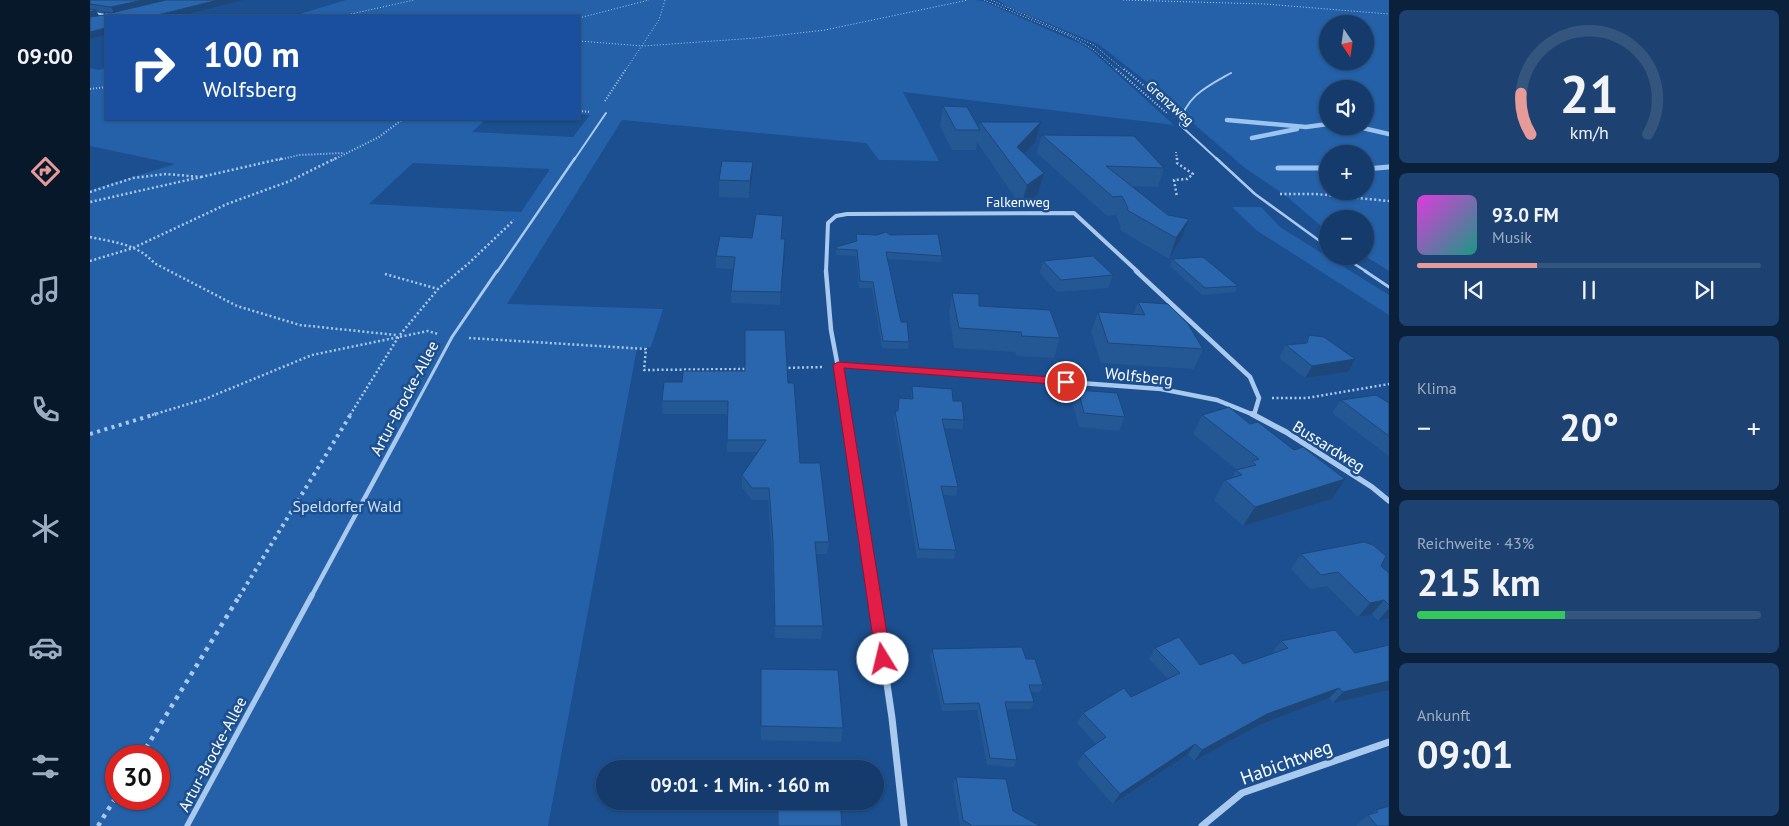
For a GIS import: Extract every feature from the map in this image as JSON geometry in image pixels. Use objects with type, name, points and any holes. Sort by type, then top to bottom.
[{"type":"street","points":[[90,12],[107,15]]},
{"type":"street","name":"Falkenweg","points":[[904,826],[892,718],[838,365],[831,334],[824,263],[828,222],[836,216],[847,214],[1074,213],[1250,377],[1259,398]]},
{"type":"street","name":"Wolfsberg","points":[[838,365],[1161,389],[1218,400],[1254,414]]},
{"type":"street","points":[[1254,414],[1259,398]]},
{"type":"street","name":"Bussardweg","points":[[1254,414],[1286,432],[1364,482],[1389,501]]},
{"type":"street","name":"Habichtweg","points":[[1202,826],[1242,793],[1389,742]]},
{"type":"lane","points":[[1180,125],[1180,116],[1197,92],[1231,73]]},
{"type":"lane","name":"Artur-Brocke-Allee","points":[[187,826],[452,338],[541,205],[606,113]]},
{"type":"lane","name":"Grenzweg","points":[[1180,125],[1255,194],[1319,240]]},
{"type":"lane","points":[[1356,265],[1389,287]]},
{"type":"path","points":[[346,15],[414,0]]},
{"type":"path","points":[[580,18],[649,0]]},
{"type":"path","points":[[606,113],[603,105],[644,46],[659,20],[666,0]]},
{"type":"path","points":[[580,41],[644,46],[756,38],[825,30],[968,0]]},
{"type":"path","name":"Grenzweg","points":[[984,0],[1072,37],[1094,50],[1180,125]]},
{"type":"path","points":[[991,0],[1094,44],[1180,116]]},
{"type":"path","points":[[1123,0],[1266,4],[1389,14]]},
{"type":"path","points":[[1260,0],[1266,4]]},
{"type":"path","points":[[90,89],[105,87]]},
{"type":"path","points":[[90,261],[133,248],[227,204],[290,182],[379,137],[403,120]]},
{"type":"path","points":[[1176,152],[1177,163],[1193,174],[1187,179],[1174,180],[1177,197]]},
{"type":"path","points":[[90,202],[299,155],[346,153]]},
{"type":"path","points":[[90,192],[133,178],[166,174],[201,177]]},
{"type":"path","points":[[1281,200],[1274,194],[1316,194],[1389,201]]},
{"type":"path","points":[[148,745],[399,336],[438,289],[469,263],[513,220],[541,205]]},
{"type":"path","points":[[90,237],[133,248],[149,255],[154,263],[237,306],[300,325],[399,336]]},
{"type":"path","points":[[385,274],[438,289]]},
{"type":"path","points":[[90,434],[205,399],[312,355],[399,336],[428,332],[452,338],[646,349],[644,370],[752,369]]},
{"type":"path","points":[[779,368],[816,368]]},
{"type":"path","points":[[1259,398],[1307,398],[1389,384]]},
{"type":"path","points":[[98,826],[108,810]]},
{"type":"green space","name":"Speldorfer Wald","points":[[346,0],[983,1],[1081,44],[1092,51],[1174,125],[903,92],[939,161],[879,160],[866,143],[622,120],[507,304],[663,309],[651,347],[637,348],[548,826],[90,826],[90,190],[175,164],[90,146],[90,68],[98,70],[105,68],[105,120],[485,120],[472,132],[573,137],[590,115],[580,114],[580,15],[296,15]],"holes":[[[413,163],[550,169],[521,212],[369,204]]]},
{"type":"green space","points":[[997,0],[1389,0],[1389,271],[1374,262],[1374,210],[1319,210],[1319,224],[1286,196],[1245,168],[1195,125],[1179,107],[1098,44],[1009,7]]},
{"type":"green space","points":[[1232,207],[1261,207],[1280,227],[1319,251],[1319,265],[1341,265],[1389,295],[1389,315],[1256,230]]},
{"type":"building","points":[[90,0],[143,0],[111,7],[90,4]]},
{"type":"building","points":[[166,0],[218,0],[158,15],[105,15],[105,28],[90,32],[90,17],[104,15],[105,12],[111,13]]},
{"type":"building","points":[[943,106],[967,107],[980,130],[956,130]]},
{"type":"building","points":[[980,122],[1041,122],[1017,147],[1044,173],[1027,185]]},
{"type":"building","points":[[1042,135],[1134,136],[1164,168],[1106,166],[1168,215],[1189,219],[1176,238],[1127,210],[1128,208],[1122,196],[1113,197]]},
{"type":"building","points":[[722,161],[753,162],[750,181],[719,180]]},
{"type":"building","points":[[756,214],[783,216],[781,239],[785,239],[781,292],[731,291],[735,257],[716,256],[720,236],[752,238]]},
{"type":"building","points":[[886,232],[890,235],[938,234],[942,256],[886,252],[901,322],[907,322],[909,342],[883,341],[873,282],[860,281],[857,250],[836,249],[836,247],[857,241],[856,234],[877,235]]},
{"type":"building","points":[[1093,256],[1113,275],[1061,280],[1043,261]]},
{"type":"building","points":[[1203,257],[1238,286],[1205,288],[1172,259]]},
{"type":"building","points":[[952,293],[979,294],[979,306],[1050,310],[1060,338],[1022,336],[1021,332],[959,328]]},
{"type":"building","points":[[1138,302],[1168,304],[1188,324],[1203,349],[1108,343],[1098,312],[1145,315]]},
{"type":"building","points":[[745,330],[785,330],[788,383],[794,383],[800,463],[820,463],[829,542],[815,542],[823,626],[775,626],[773,541],[769,488],[752,488],[742,475],[766,440],[727,440],[728,401],[662,401],[664,382],[682,382],[683,371],[745,371]]},
{"type":"building","points":[[1309,335],[1324,337],[1355,359],[1312,366],[1286,345],[1307,343]]},
{"type":"building","points":[[912,386],[952,389],[953,401],[962,401],[964,420],[942,419],[958,487],[941,486],[956,550],[919,549],[895,411],[898,411],[899,398],[913,399]]},
{"type":"building","points":[[1078,390],[1117,393],[1125,417],[1084,413]]},
{"type":"building","points":[[1376,395],[1389,403],[1389,436],[1341,400]]},
{"type":"building","points":[[1229,407],[1250,424],[1258,422],[1294,450],[1303,447],[1345,479],[1255,507],[1225,480],[1242,475],[1236,470],[1256,465],[1252,461],[1259,459],[1202,415]]},
{"type":"building","points":[[1364,542],[1373,545],[1386,556],[1381,566],[1389,573],[1389,605],[1384,600],[1370,603],[1338,572],[1321,575],[1301,554]]},
{"type":"building","points":[[1335,630],[1355,653],[1389,645],[1389,681],[1343,692],[1339,688],[1267,714],[1202,750],[1195,744],[1120,794],[1083,753],[1106,737],[1083,713],[1124,688],[1131,697],[1180,673],[1155,648],[1179,637],[1200,665],[1233,653],[1243,664],[1288,648],[1281,641]]},
{"type":"building","points":[[1022,647],[1026,659],[1035,659],[1043,685],[1029,685],[1034,702],[1005,702],[1017,760],[990,758],[979,703],[944,704],[932,649]]},
{"type":"building","points":[[761,669],[838,670],[843,728],[761,726]]},
{"type":"building","points":[[956,777],[1006,779],[1013,811],[1040,826],[971,826],[963,820]]},
{"type":"building","points":[[1389,806],[1389,826],[1377,826],[1368,815]]},
{"type":"building","points":[[778,810],[841,810],[842,826],[778,826]]},
{"type":"waterway","points":[[1227,120],[1306,127],[1319,125]]},
{"type":"waterway","points":[[1252,138],[1297,129]]},
{"type":"waterway","points":[[1374,131],[1389,134]]},
{"type":"waterway","points":[[1374,168],[1389,167]]},
{"type":"waterway","points":[[1278,168],[1319,168]]},
{"type":"route","points":[[883,659],[838,365],[1066,382]]}]
